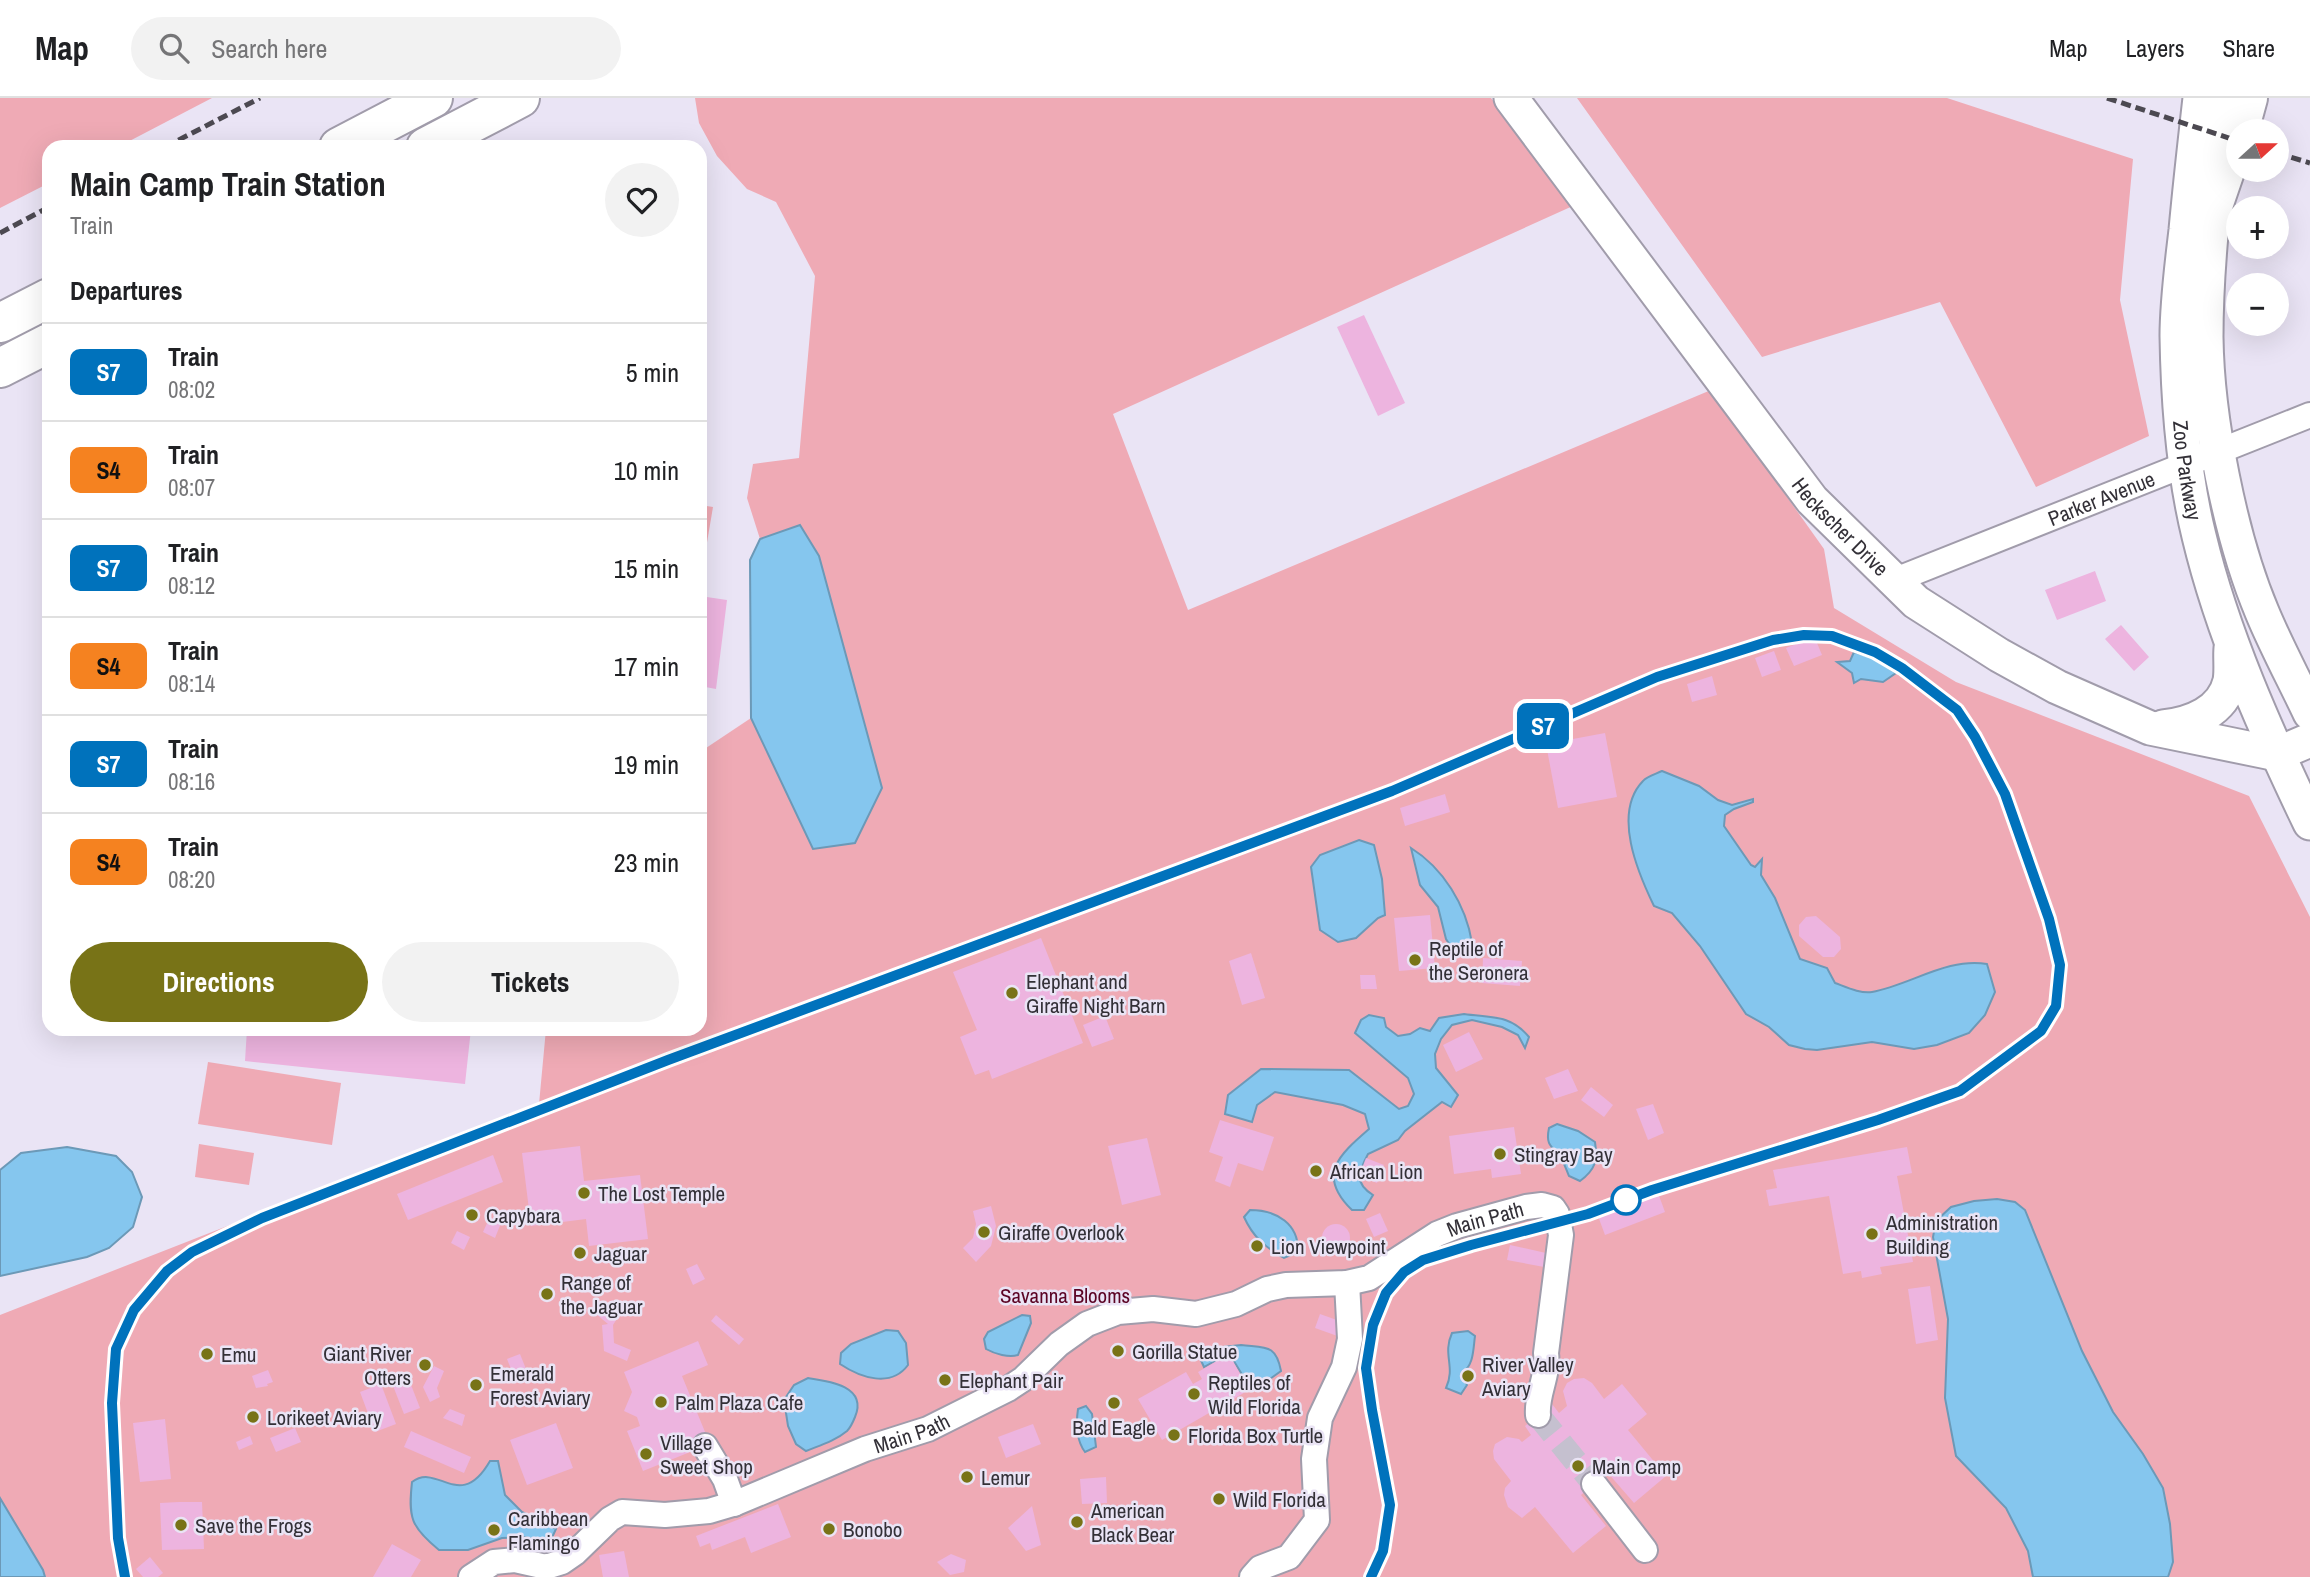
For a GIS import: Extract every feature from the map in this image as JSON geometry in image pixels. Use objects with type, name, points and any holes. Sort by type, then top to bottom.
[{"type":"main road","points":[[352,140],[433,98]]},
{"type":"main road","points":[[439,140],[520,98]]},
{"type":"main road","name":"Heckscher Drive","points":[[1511,98],[1812,500],[1916,602],[1998,655],[2057,687],[2150,728],[2277,754]]},
{"type":"main road","name":"Zoo Parkway","points":[[2200,98],[2177,332],[2185,463],[2198,534],[2231,638],[2277,754],[2310,823]]},
{"type":"main road","name":"Zoo Parkway","points":[[2226,98],[2213,206],[2206,336],[2208,381],[2218,450],[2234,522],[2262,611],[2310,713]]},
{"type":"main road","points":[[2242,119],[2248,98]]},
{"type":"main road","points":[[2213,206],[2226,168]]},
{"type":"main road","points":[[25,310],[42,336]]},
{"type":"main road","points":[[3,361],[42,346]]},
{"type":"main road","points":[[2150,728],[2181,725],[2203,716],[2220,704],[2230,681],[2231,638]]},
{"type":"main road","points":[[2277,754],[2310,740]]},
{"type":"street","name":"Parker Avenue","points":[[1893,582],[2310,415]]},
{"type":"street","name":"Main Path","points":[[471,1577],[494,1562],[514,1560],[546,1567],[562,1562],[610,1519],[622,1512],[665,1516],[709,1511],[734,1504],[864,1449],[928,1429],[1008,1389],[1023,1379],[1059,1344],[1087,1324],[1118,1312],[1153,1309],[1196,1314],[1236,1304],[1267,1289],[1286,1285],[1347,1283],[1369,1278],[1437,1234],[1525,1207],[1542,1205],[1553,1208],[1557,1214],[1561,1235],[1546,1353],[1548,1363],[1537,1401],[1538,1415]]},
{"type":"street","points":[[1252,1577],[1260,1568],[1289,1557],[1317,1520],[1314,1459],[1320,1418],[1345,1367],[1350,1339],[1347,1283]]},
{"type":"street","points":[[705,1446],[725,1479],[734,1504]]},
{"type":"street","points":[[1594,1484],[1645,1550]]},
{"type":"green space","points":[[0,98],[212,98],[131,140],[42,140],[42,187],[0,208]]},
{"type":"green space","name":"Savanna Blooms","points":[[695,98],[1491,98],[1575,205],[1113,414],[1188,610],[1711,390],[1824,549],[1834,608],[1956,682],[2249,796],[2310,917],[2310,1577],[45,1577],[0,1498],[0,1315],[539,1104],[545,1036],[707,1036],[707,747],[751,718],[814,849],[800,525],[760,539],[747,498],[753,464],[799,458],[815,276],[776,202],[747,189],[717,156],[699,123]]},
{"type":"green space","points":[[1577,98],[1947,98],[2133,159],[2120,300],[2149,436],[2036,487],[1940,302],[1762,357]]},
{"type":"green space","points":[[707,506],[713,507],[707,543]]},
{"type":"green space","points":[[208,1062],[341,1083],[332,1145],[198,1124]]},
{"type":"green space","points":[[199,1144],[254,1153],[249,1185],[195,1177]]},
{"type":"water","points":[[800,525],[819,556],[882,788],[855,843],[813,849],[751,718],[750,560],[760,539]]},
{"type":"water","points":[[1854,652],[1871,657],[1896,673],[1883,682],[1861,679],[1854,683],[1852,673],[1837,662],[1850,661]]},
{"type":"water","points":[[1662,771],[1699,786],[1718,800],[1732,805],[1753,799],[1753,802],[1725,815],[1724,826],[1751,865],[1755,867],[1762,859],[1761,875],[1775,898],[1800,959],[1827,968],[1835,983],[1868,992],[1958,964],[1987,964],[1995,992],[1985,1015],[1969,1033],[1937,1045],[1914,1049],[1872,1042],[1817,1050],[1789,1045],[1769,1027],[1746,1014],[1700,946],[1672,913],[1654,906],[1635,860],[1629,809],[1634,794],[1645,779]]},
{"type":"water","points":[[1359,840],[1374,845],[1382,879],[1385,915],[1356,938],[1338,942],[1320,930],[1311,867],[1320,855]]},
{"type":"water","points":[[1411,848],[1433,866],[1451,889],[1464,915],[1472,943],[1452,948],[1446,939],[1438,907],[1420,885]]},
{"type":"water","points":[[1464,1014],[1499,1018],[1515,1024],[1529,1037],[1525,1048],[1518,1035],[1502,1027],[1472,1020],[1452,1025],[1441,1039],[1435,1054],[1436,1068],[1458,1095],[1451,1107],[1442,1102],[1405,1131],[1398,1140],[1368,1154],[1362,1167],[1360,1182],[1373,1195],[1364,1210],[1352,1210],[1341,1198],[1334,1176],[1341,1157],[1369,1129],[1365,1114],[1343,1105],[1275,1092],[1257,1105],[1252,1122],[1225,1114],[1228,1095],[1261,1069],[1349,1070],[1399,1109],[1408,1106],[1414,1094],[1408,1078],[1355,1033],[1361,1020],[1369,1015],[1384,1018],[1386,1027],[1398,1036],[1410,1034],[1420,1028],[1430,1031],[1439,1018]]},
{"type":"water","points":[[1557,1124],[1578,1131],[1595,1142],[1594,1164],[1580,1181],[1569,1176],[1549,1143],[1549,1128]]},
{"type":"water","points":[[67,1147],[116,1156],[132,1172],[142,1197],[133,1227],[109,1248],[87,1257],[0,1276],[0,1170],[21,1153]]},
{"type":"water","points":[[1997,1199],[2015,1202],[2025,1210],[2082,1351],[2113,1412],[2163,1488],[2170,1524],[2173,1562],[2168,1577],[2033,1577],[2028,1551],[2006,1508],[1956,1456],[1945,1398],[1948,1319],[1933,1237],[1936,1221],[1951,1207]]},
{"type":"water","points":[[1250,1210],[1269,1213],[1284,1220],[1295,1234],[1298,1252],[1284,1258],[1265,1245],[1251,1230],[1244,1217]]},
{"type":"water","points":[[1022,1315],[1030,1316],[1031,1323],[1018,1355],[1002,1355],[986,1349],[984,1339],[988,1332]]},
{"type":"water","points":[[886,1330],[898,1331],[906,1343],[908,1365],[901,1372],[893,1377],[866,1377],[840,1364],[841,1353],[851,1344]]},
{"type":"water","points":[[1468,1331],[1475,1336],[1471,1361],[1462,1373],[1467,1385],[1461,1394],[1446,1388],[1450,1373],[1448,1348],[1452,1333]]},
{"type":"water","points":[[1241,1345],[1263,1347],[1273,1352],[1281,1371],[1267,1381],[1243,1376],[1229,1353],[1204,1367],[1198,1354],[1204,1349]]},
{"type":"water","points":[[808,1378],[844,1387],[856,1398],[858,1407],[847,1431],[806,1451],[796,1444],[788,1426],[784,1400],[794,1385]]},
{"type":"water","points":[[1086,1406],[1092,1414],[1096,1447],[1085,1452],[1078,1437],[1077,1420],[1078,1409]]},
{"type":"water","points":[[490,1461],[498,1461],[505,1495],[522,1512],[556,1529],[549,1544],[525,1537],[502,1538],[468,1550],[439,1550],[422,1535],[414,1521],[411,1513],[412,1482],[422,1477],[449,1484],[469,1483],[479,1476]]},
{"type":"water","points":[[0,1498],[43,1570],[45,1577],[0,1577]]},
{"type":"building","points":[[1364,315],[1405,403],[1378,416],[1337,327]]},
{"type":"building","points":[[2095,571],[2106,601],[2057,620],[2045,590]]},
{"type":"building","points":[[707,597],[727,600],[716,689],[707,687]]},
{"type":"building","points":[[2121,625],[2149,657],[2134,671],[2105,639]]},
{"type":"building","points":[[1806,640],[1817,643],[1822,655],[1794,666],[1786,648]]},
{"type":"building","points":[[1774,651],[1781,670],[1762,677],[1755,658]]},
{"type":"building","points":[[1712,676],[1717,695],[1692,702],[1687,684]]},
{"type":"building","points":[[1605,733],[1617,797],[1558,808],[1546,744]]},
{"type":"building","points":[[1445,794],[1450,812],[1405,826],[1400,808]]},
{"type":"building","points":[[1430,915],[1435,968],[1399,971],[1394,918]]},
{"type":"building","points":[[1816,916],[1840,937],[1841,949],[1834,957],[1823,957],[1799,936],[1799,925],[1806,917]]},
{"type":"building","name":"Elephant and Giraffe Night Barn","points":[[1041,938],[1083,1043],[992,1079],[989,1070],[975,1075],[960,1037],[977,1030],[953,972]]},
{"type":"building","points":[[1251,953],[1265,998],[1242,1005],[1229,961]]},
{"type":"building","points":[[1483,958],[1522,961],[1520,986],[1482,983]]},
{"type":"building","points":[[1360,975],[1375,975],[1377,989],[1361,989]]},
{"type":"building","points":[[1105,1016],[1114,1039],[1092,1047],[1083,1025]]},
{"type":"building","points":[[1469,1032],[1483,1059],[1456,1072],[1443,1045]]},
{"type":"building","points":[[247,1036],[470,1036],[465,1084],[245,1061]]},
{"type":"building","points":[[1568,1069],[1578,1091],[1554,1099],[1545,1078]]},
{"type":"building","points":[[1591,1087],[1613,1105],[1604,1117],[1581,1100]]},
{"type":"building","points":[[1653,1104],[1664,1133],[1648,1140],[1636,1109]]},
{"type":"building","points":[[1220,1120],[1274,1137],[1263,1171],[1238,1163],[1230,1187],[1215,1181],[1223,1157],[1209,1152]]},
{"type":"building","points":[[1514,1127],[1521,1174],[1492,1178],[1491,1169],[1454,1174],[1449,1136]]},
{"type":"building","points":[[1147,1138],[1161,1195],[1122,1205],[1108,1146]]},
{"type":"building","name":"The Lost Temple","points":[[580,1146],[584,1181],[640,1175],[648,1239],[589,1246],[586,1219],[531,1226],[522,1153]]},
{"type":"building","name":"Administration Building","points":[[1907,1147],[1912,1173],[1897,1176],[1913,1262],[1880,1267],[1882,1274],[1862,1278],[1861,1271],[1843,1274],[1829,1196],[1769,1206],[1766,1190],[1777,1188],[1773,1170]]},
{"type":"building","points":[[493,1155],[503,1182],[408,1220],[397,1194]]},
{"type":"building","points":[[1366,1158],[1384,1165],[1377,1183],[1359,1176]]},
{"type":"building","points":[[1658,1193],[1665,1212],[1605,1235],[1598,1216]]},
{"type":"building","name":"Giraffe Overlook","points":[[991,1206],[996,1226],[991,1246],[976,1262],[963,1248],[973,1238],[976,1224],[973,1211]]},
{"type":"building","points":[[1380,1213],[1388,1231],[1374,1237],[1366,1219]]},
{"type":"building","points":[[490,1217],[501,1223],[495,1238],[483,1232]]},
{"type":"building","points":[[1336,1224],[1346,1228],[1350,1238],[1346,1248],[1336,1252],[1326,1248],[1322,1238],[1326,1228]]},
{"type":"building","points":[[457,1231],[470,1237],[464,1250],[451,1243]]},
{"type":"building","points":[[1510,1245],[1546,1253],[1544,1267],[1507,1260]]},
{"type":"building","points":[[697,1264],[705,1279],[693,1285],[686,1269]]},
{"type":"building","points":[[1930,1286],[1938,1340],[1916,1344],[1908,1289]]},
{"type":"building","points":[[604,1303],[618,1317],[613,1325],[614,1343],[631,1350],[627,1361],[604,1351],[602,1325],[608,1324],[596,1314]]},
{"type":"building","points":[[1320,1314],[1348,1324],[1343,1338],[1315,1328]]},
{"type":"building","points":[[716,1315],[744,1339],[739,1345],[711,1321]]},
{"type":"building","name":"Palm Plaza Cafe","points":[[698,1341],[708,1365],[682,1376],[710,1444],[643,1471],[627,1431],[640,1426],[637,1417],[624,1411],[632,1392],[624,1372]]},
{"type":"building","points":[[520,1354],[526,1369],[513,1374],[507,1359]]},
{"type":"building","name":"Reptiles of Wild Florida","points":[[1229,1354],[1249,1390],[1162,1440],[1138,1399],[1186,1372],[1193,1384],[1202,1379],[1198,1372]]},
{"type":"building","points":[[434,1366],[444,1371],[437,1388],[440,1397],[430,1402],[423,1387]]},
{"type":"building","points":[[268,1370],[273,1382],[267,1384],[268,1386],[256,1388],[252,1376]]},
{"type":"building","points":[[406,1372],[420,1408],[404,1414],[390,1378]]},
{"type":"building","name":"Main Camp","points":[[1584,1378],[1592,1383],[1604,1399],[1622,1384],[1647,1414],[1628,1430],[1666,1476],[1634,1503],[1608,1473],[1594,1484],[1581,1495],[1606,1526],[1573,1553],[1535,1507],[1522,1518],[1508,1507],[1504,1495],[1505,1488],[1511,1481],[1494,1459],[1493,1451],[1495,1444],[1507,1437],[1522,1442],[1531,1435],[1525,1426],[1552,1404],[1559,1413],[1567,1406],[1563,1391],[1567,1383]]},
{"type":"building","points":[[381,1384],[396,1424],[375,1432],[360,1392]]},
{"type":"building","points":[[450,1409],[465,1415],[462,1426],[443,1418]]},
{"type":"building","points":[[165,1419],[171,1479],[140,1482],[133,1423]]},
{"type":"building","points":[[556,1423],[573,1468],[527,1485],[510,1440]]},
{"type":"building","points":[[1033,1424],[1041,1444],[1006,1458],[998,1437]]},
{"type":"building","points":[[295,1428],[301,1442],[276,1452],[270,1438]]},
{"type":"building","points":[[411,1431],[471,1457],[464,1473],[404,1447]]},
{"type":"building","points":[[250,1436],[253,1444],[239,1450],[236,1442]]},
{"type":"building","points":[[1106,1477],[1107,1503],[1082,1504],[1080,1479]]},
{"type":"building","points":[[202,1502],[204,1549],[162,1550],[160,1503]]},
{"type":"building","points":[[778,1504],[791,1537],[751,1553],[745,1537],[712,1550],[710,1543],[700,1547],[696,1536]]},
{"type":"building","points":[[1032,1506],[1041,1545],[1026,1551],[1008,1528]]},
{"type":"building","points":[[392,1544],[421,1560],[411,1577],[373,1577]]},
{"type":"building","points":[[624,1551],[629,1577],[603,1577],[599,1555]]},
{"type":"building","points":[[951,1554],[966,1560],[964,1572],[950,1575],[937,1562]]},
{"type":"building","points":[[150,1557],[163,1573],[158,1577],[143,1577],[136,1569]]},
{"type":"tunnel","points":[[1538,1415],[1594,1484]]},
{"type":"railway","points":[[179,140],[260,98]]},
{"type":"railway","points":[[2107,98],[2226,137]]},
{"type":"railway","points":[[2289,157],[2310,163]]},
{"type":"railway","points":[[0,233],[42,211]]},
{"type":"railway","points":[[125,1577],[118,1538],[112,1403],[116,1349],[134,1310],[167,1271],[192,1252],[262,1218],[668,1060],[1392,791],[1657,677],[1773,640],[1804,635],[1832,636],[1875,652],[1902,668],[1957,710],[1975,737],[2005,794],[2049,919],[2060,965],[2056,1006],[2041,1031],[1960,1091],[1878,1120],[1652,1190],[1588,1214],[1423,1260],[1404,1272],[1386,1293],[1372,1325],[1366,1368],[1389,1505],[1383,1551],[1371,1577]]},
{"type":"train","name":"S7","points":[[125,1577],[118,1538],[112,1403],[116,1349],[134,1310],[167,1271],[192,1252],[262,1218],[668,1060],[1392,791],[1657,677],[1773,640],[1804,635],[1832,636],[1875,652],[1902,668],[1957,710],[1975,737],[2005,794],[2049,919],[2060,965],[2056,1006],[2041,1031],[1960,1091],[1878,1120],[1652,1190],[1588,1214],[1423,1260],[1404,1272],[1386,1293],[1373,1325],[1366,1368],[1390,1505],[1383,1551],[1371,1577]]},
{"type":"place","name":"Reptile of the Seronera","points":[[1415,960]]},
{"type":"place","name":"Elephant and Giraffe Night Barn","points":[[1012,993]]},
{"type":"place","name":"Stingray Bay","points":[[1500,1154]]},
{"type":"place","name":"African Lion","points":[[1316,1171]]},
{"type":"place","name":"The Lost Temple","points":[[584,1193]]},
{"type":"place","name":"Capybara","points":[[472,1215]]},
{"type":"place","name":"Giraffe Overlook","points":[[984,1232]]},
{"type":"place","name":"Administration Building","points":[[1872,1234]]},
{"type":"place","name":"Lion Viewpoint","points":[[1257,1246]]},
{"type":"place","name":"Jaguar","points":[[580,1253]]},
{"type":"place","name":"Range of the Jaguar","points":[[547,1294]]},
{"type":"place","name":"Gorilla Statue","points":[[1118,1351]]},
{"type":"place","name":"Emu","points":[[207,1354]]},
{"type":"place","name":"Giant River Otters","points":[[425,1365]]},
{"type":"place","name":"River Valley Aviary","points":[[1468,1376]]},
{"type":"place","name":"Elephant Pair","points":[[945,1380]]},
{"type":"place","name":"Emerald Forest Aviary","points":[[476,1385]]},
{"type":"place","name":"Reptiles of Wild Florida","points":[[1194,1394]]},
{"type":"place","name":"Palm Plaza Cafe","points":[[661,1402]]},
{"type":"place","name":"Bald Eagle","points":[[1114,1403]]},
{"type":"place","name":"Lorikeet Aviary","points":[[253,1417]]},
{"type":"place","name":"Florida Box Turtle","points":[[1174,1435]]},
{"type":"place","name":"Village Sweet Shop","points":[[646,1454]]},
{"type":"place","name":"Main Camp","points":[[1578,1466]]},
{"type":"place","name":"Lemur","points":[[967,1477]]},
{"type":"place","name":"Wild Florida","points":[[1219,1499]]},
{"type":"place","name":"American Black Bear","points":[[1077,1522]]},
{"type":"place","name":"Save the Frogs","points":[[181,1525]]},
{"type":"place","name":"Bonobo","points":[[829,1529]]},
{"type":"place","name":"Caribbean Flamingo","points":[[494,1530]]}]
